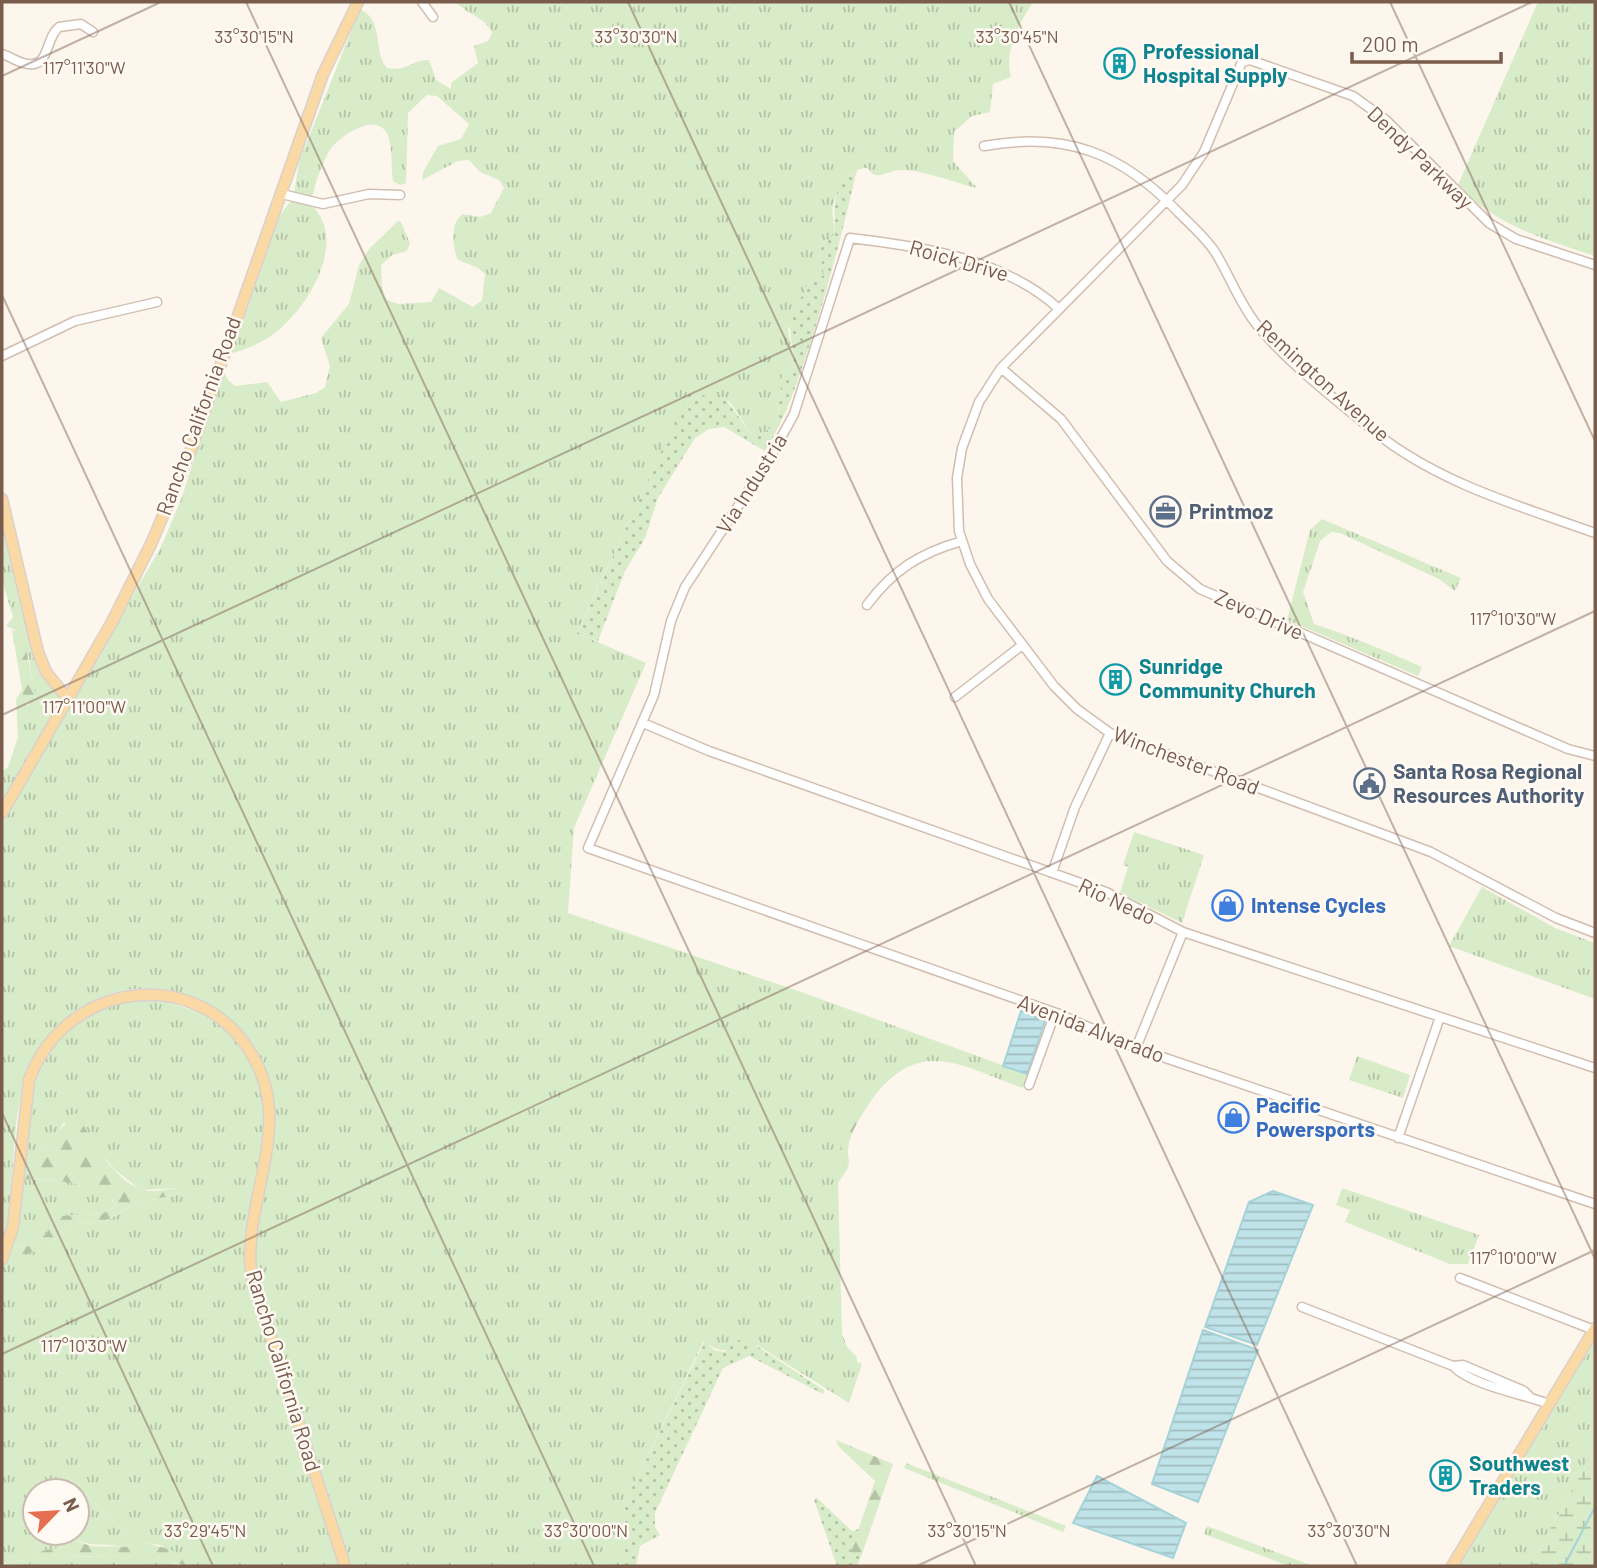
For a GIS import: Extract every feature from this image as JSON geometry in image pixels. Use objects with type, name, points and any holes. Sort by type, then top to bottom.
[{"type":"main road","name":"Rancho California Road","points":[[2,813],[129,589],[177,484],[323,74],[358,2]]},
{"type":"main road","points":[[2,499],[38,652],[46,672],[68,699]]},
{"type":"main road","name":"Rancho California Road","points":[[2,1259],[13,1227],[29,1080],[38,1058],[52,1038],[70,1020],[94,1006],[137,995],[164,996],[186,1001],[223,1022],[243,1042],[257,1065],[269,1105],[267,1147],[249,1243],[252,1279],[345,1566]]},
{"type":"main road","points":[[1452,1566],[1594,1329]]},
{"type":"street","points":[[422,2],[433,17]]},
{"type":"street","points":[[2,54],[25,64],[40,63],[45,59],[52,35],[59,27],[81,24],[93,32]]},
{"type":"street","name":"Dendy Parkway","points":[[1242,62],[1250,60],[1353,96],[1386,120],[1489,223],[1516,239],[1595,265]]},
{"type":"street","name":"Winchester Road","points":[[1242,62],[1204,152],[1167,200],[1001,368],[979,402],[962,448],[956,493],[962,541],[984,593],[1021,646],[1059,692],[1111,733],[1431,852],[1556,918],[1595,933]]},
{"type":"street","name":"Remington Avenue","points":[[984,146],[1034,140],[1094,151],[1131,170],[1167,200],[1214,251],[1240,302],[1262,332],[1376,433],[1426,465],[1462,483],[1595,533]]},
{"type":"street","points":[[282,194],[317,204],[369,194],[400,195]]},
{"type":"street","name":"Roick Drive","points":[[850,238],[905,246],[995,268],[1035,288],[1058,308]]},
{"type":"street","name":"Via Industria","points":[[588,848],[654,695],[671,621],[685,587],[771,456],[794,414],[850,238]]},
{"type":"street","points":[[2,356],[75,321],[157,302]]},
{"type":"street","name":"Zevo Drive","points":[[1001,368],[1061,419],[1167,561],[1200,589],[1568,749],[1595,756]]},
{"type":"street","points":[[867,605],[897,570],[915,557],[962,541]]},
{"type":"street","points":[[955,697],[1021,646]]},
{"type":"street","name":"Rio Nedo","points":[[643,723],[719,754],[1106,892],[1183,932],[1595,1068]]},
{"type":"street","points":[[1052,873],[1075,807],[1111,733]]},
{"type":"street","name":"Avenida Alvarado","points":[[588,848],[1055,1013],[1136,1048],[1595,1204]]},
{"type":"street","points":[[1136,1048],[1183,932]]},
{"type":"street","points":[[1028,1085],[1055,1013]]},
{"type":"street","points":[[1398,1138],[1440,1017]]},
{"type":"street","points":[[1460,1278],[1594,1329]]},
{"type":"street","points":[[1302,1307],[1454,1366],[1463,1365],[1549,1404]]},
{"type":"green space","points":[[456,2],[1033,2],[1011,47],[1011,77],[993,84],[990,112],[972,116],[954,132],[953,161],[977,188],[920,172],[901,170],[875,175],[867,168],[860,169],[844,180],[837,192],[832,212],[835,234],[819,248],[824,275],[808,284],[788,329],[794,364],[782,376],[777,424],[758,436],[752,435],[729,401],[709,399],[690,390],[577,633],[646,663],[574,828],[568,913],[804,993],[1027,1074],[1023,1088],[962,1065],[925,1062],[908,1067],[890,1079],[873,1098],[867,1097],[843,1126],[844,1166],[848,1168],[838,1183],[842,1334],[847,1347],[857,1357],[857,1362],[862,1364],[849,1403],[757,1345],[723,1350],[704,1341],[629,1493],[624,1512],[624,1566],[350,1566],[254,1267],[253,1250],[273,1138],[271,1093],[265,1073],[249,1045],[219,1019],[181,997],[152,989],[132,989],[111,994],[73,1013],[43,1042],[25,1079],[20,1102],[10,1204],[2,1251],[2,820],[161,547],[182,497],[223,369],[228,380],[235,386],[267,382],[281,402],[316,393],[325,387],[330,366],[321,338],[349,304],[359,265],[369,249],[398,221],[401,222],[410,243],[407,251],[392,255],[381,265],[382,289],[387,300],[398,304],[431,302],[439,288],[473,307],[482,300],[485,274],[478,268],[458,260],[454,249],[454,228],[463,214],[480,217],[491,213],[504,188],[499,180],[480,172],[469,160],[458,161],[422,180],[423,172],[438,146],[461,139],[469,124],[437,96],[427,95],[408,113],[406,183],[400,185],[393,181],[390,142],[386,132],[380,127],[364,126],[346,135],[332,147],[320,172],[311,205],[322,219],[326,236],[325,254],[312,290],[289,321],[271,336],[246,349],[226,354],[265,247],[284,210],[293,200],[299,162],[360,9],[373,21],[380,53],[387,68],[400,68],[429,60],[436,80],[451,89],[451,83],[478,63],[474,46],[488,41],[492,33],[486,24]]},
{"type":"green space","points":[[1538,2],[1595,2],[1595,256],[1522,230],[1488,211],[1458,185]]},
{"type":"green space","points":[[857,169],[811,341],[797,384],[773,438],[765,451],[724,427],[709,429],[695,438],[658,498],[645,538],[625,571],[598,641],[577,634],[690,389],[709,398],[724,397],[752,435],[758,436],[777,424],[782,376],[794,364],[789,321],[808,284],[824,275],[819,248],[835,234],[838,190]]},
{"type":"green space","points":[[2,512],[35,654],[61,701],[2,806],[2,772],[8,767],[18,737],[16,699],[22,690],[27,706],[35,698],[29,657],[15,630],[6,626],[13,617],[2,580]]},
{"type":"green space","points":[[1322,519],[1461,578],[1455,591],[1439,579],[1340,533],[1331,532],[1320,541],[1303,592],[1314,624],[1422,667],[1418,676],[1287,620],[1310,530]]},
{"type":"green space","points":[[12,630],[23,634],[35,692],[33,706],[24,701]]},
{"type":"green space","points":[[1134,832],[1204,855],[1182,923],[1120,893],[1128,867],[1123,865]]},
{"type":"green space","points":[[1482,887],[1555,928],[1595,943],[1595,999],[1449,946]]},
{"type":"green space","points":[[139,998],[166,1002],[190,1010],[212,1020],[231,1034],[246,1052],[257,1073],[264,1098],[266,1126],[262,1162],[247,1233],[245,1269],[339,1566],[194,1566],[160,1545],[146,1543],[91,1496],[91,1477],[69,1477],[57,1467],[68,1477],[21,1477],[21,1547],[64,1547],[2,1559],[2,1266],[9,1254],[27,1254],[40,1250],[75,1224],[106,1221],[137,1203],[183,1193],[200,1193],[181,1188],[141,1190],[115,1170],[64,1122],[44,1147],[24,1153],[33,1091],[46,1055],[72,1025],[91,1012]]},
{"type":"green space","points":[[1357,1056],[1410,1075],[1403,1098],[1349,1080]]},
{"type":"green space","points":[[867,1097],[873,1098],[854,1130],[849,1144],[848,1168],[844,1167],[840,1148],[843,1127],[852,1109]]},
{"type":"green space","points":[[75,1113],[108,1162],[128,1183],[154,1191],[185,1188],[202,1193],[183,1193],[137,1203],[105,1221],[75,1224],[40,1250],[27,1254],[9,1254],[13,1247],[28,1246],[40,1240],[57,1216],[102,1214],[116,1206],[113,1200],[80,1185],[58,1181],[21,1180],[24,1153],[42,1149]]},
{"type":"green space","points":[[21,1180],[74,1182],[100,1190],[110,1197],[116,1206],[102,1214],[57,1216],[40,1240],[28,1246],[13,1247]]},
{"type":"green space","points":[[1342,1188],[1479,1235],[1468,1264],[1450,1264],[1345,1222],[1350,1210],[1336,1205]]},
{"type":"green space","points":[[1595,1332],[1595,1449],[1529,1566],[1459,1566]]},
{"type":"green space","points":[[746,1339],[824,1390],[823,1394],[749,1356],[723,1368],[655,1513],[655,1527],[660,1535],[640,1546],[636,1566],[624,1566],[624,1512],[629,1493],[705,1341],[714,1350],[725,1352],[736,1341]]},
{"type":"green space","points":[[836,1440],[893,1464],[862,1554],[850,1554],[875,1481],[839,1447]]},
{"type":"green space","points":[[1595,1449],[1595,1566],[1529,1566]]},
{"type":"green space","points":[[906,1463],[1066,1526],[1063,1532],[904,1468]]},
{"type":"green space","points":[[54,1464],[75,1477],[68,1477]]},
{"type":"green space","points":[[91,1492],[146,1543],[172,1550],[194,1566],[137,1554],[45,1557],[2,1564],[3,1558],[63,1547],[127,1547],[131,1544],[116,1523],[91,1499]]},
{"type":"green space","points":[[816,1497],[852,1531],[859,1529],[850,1554],[862,1554],[857,1566],[837,1566],[814,1500]]},
{"type":"green space","points":[[91,1499],[116,1523],[131,1544],[127,1547],[91,1543]]},
{"type":"green space","points":[[1207,1526],[1313,1566],[1289,1566],[1204,1534]]},
{"type":"green space","points":[[155,1554],[180,1566],[2,1566],[45,1557],[127,1556]]},
{"type":"water","points":[[1021,1011],[1045,1021],[1027,1074],[1003,1066]]},
{"type":"water","points":[[1273,1191],[1313,1205],[1257,1345],[1205,1327],[1249,1202]]},
{"type":"water","points":[[1203,1330],[1258,1350],[1198,1502],[1152,1484]]},
{"type":"water","points":[[1097,1476],[1186,1523],[1173,1558],[1073,1523]]},
{"type":"waterway","points":[[1564,1566],[1595,1507]]},
{"type":"place","name":"Professional Hospital Supply","points":[[1120,64]]},
{"type":"place","name":"Printmoz","points":[[1166,512]]},
{"type":"place","name":"Sunridge Community Church","points":[[1116,679]]},
{"type":"place","name":"Santa Rosa Regional Resources Authority","points":[[1370,784]]},
{"type":"place","name":"Intense Cycles","points":[[1228,906]]},
{"type":"place","name":"Pacific Powersports","points":[[1233,1118]]},
{"type":"place","name":"Southwest Traders","points":[[1446,1476]]}]
